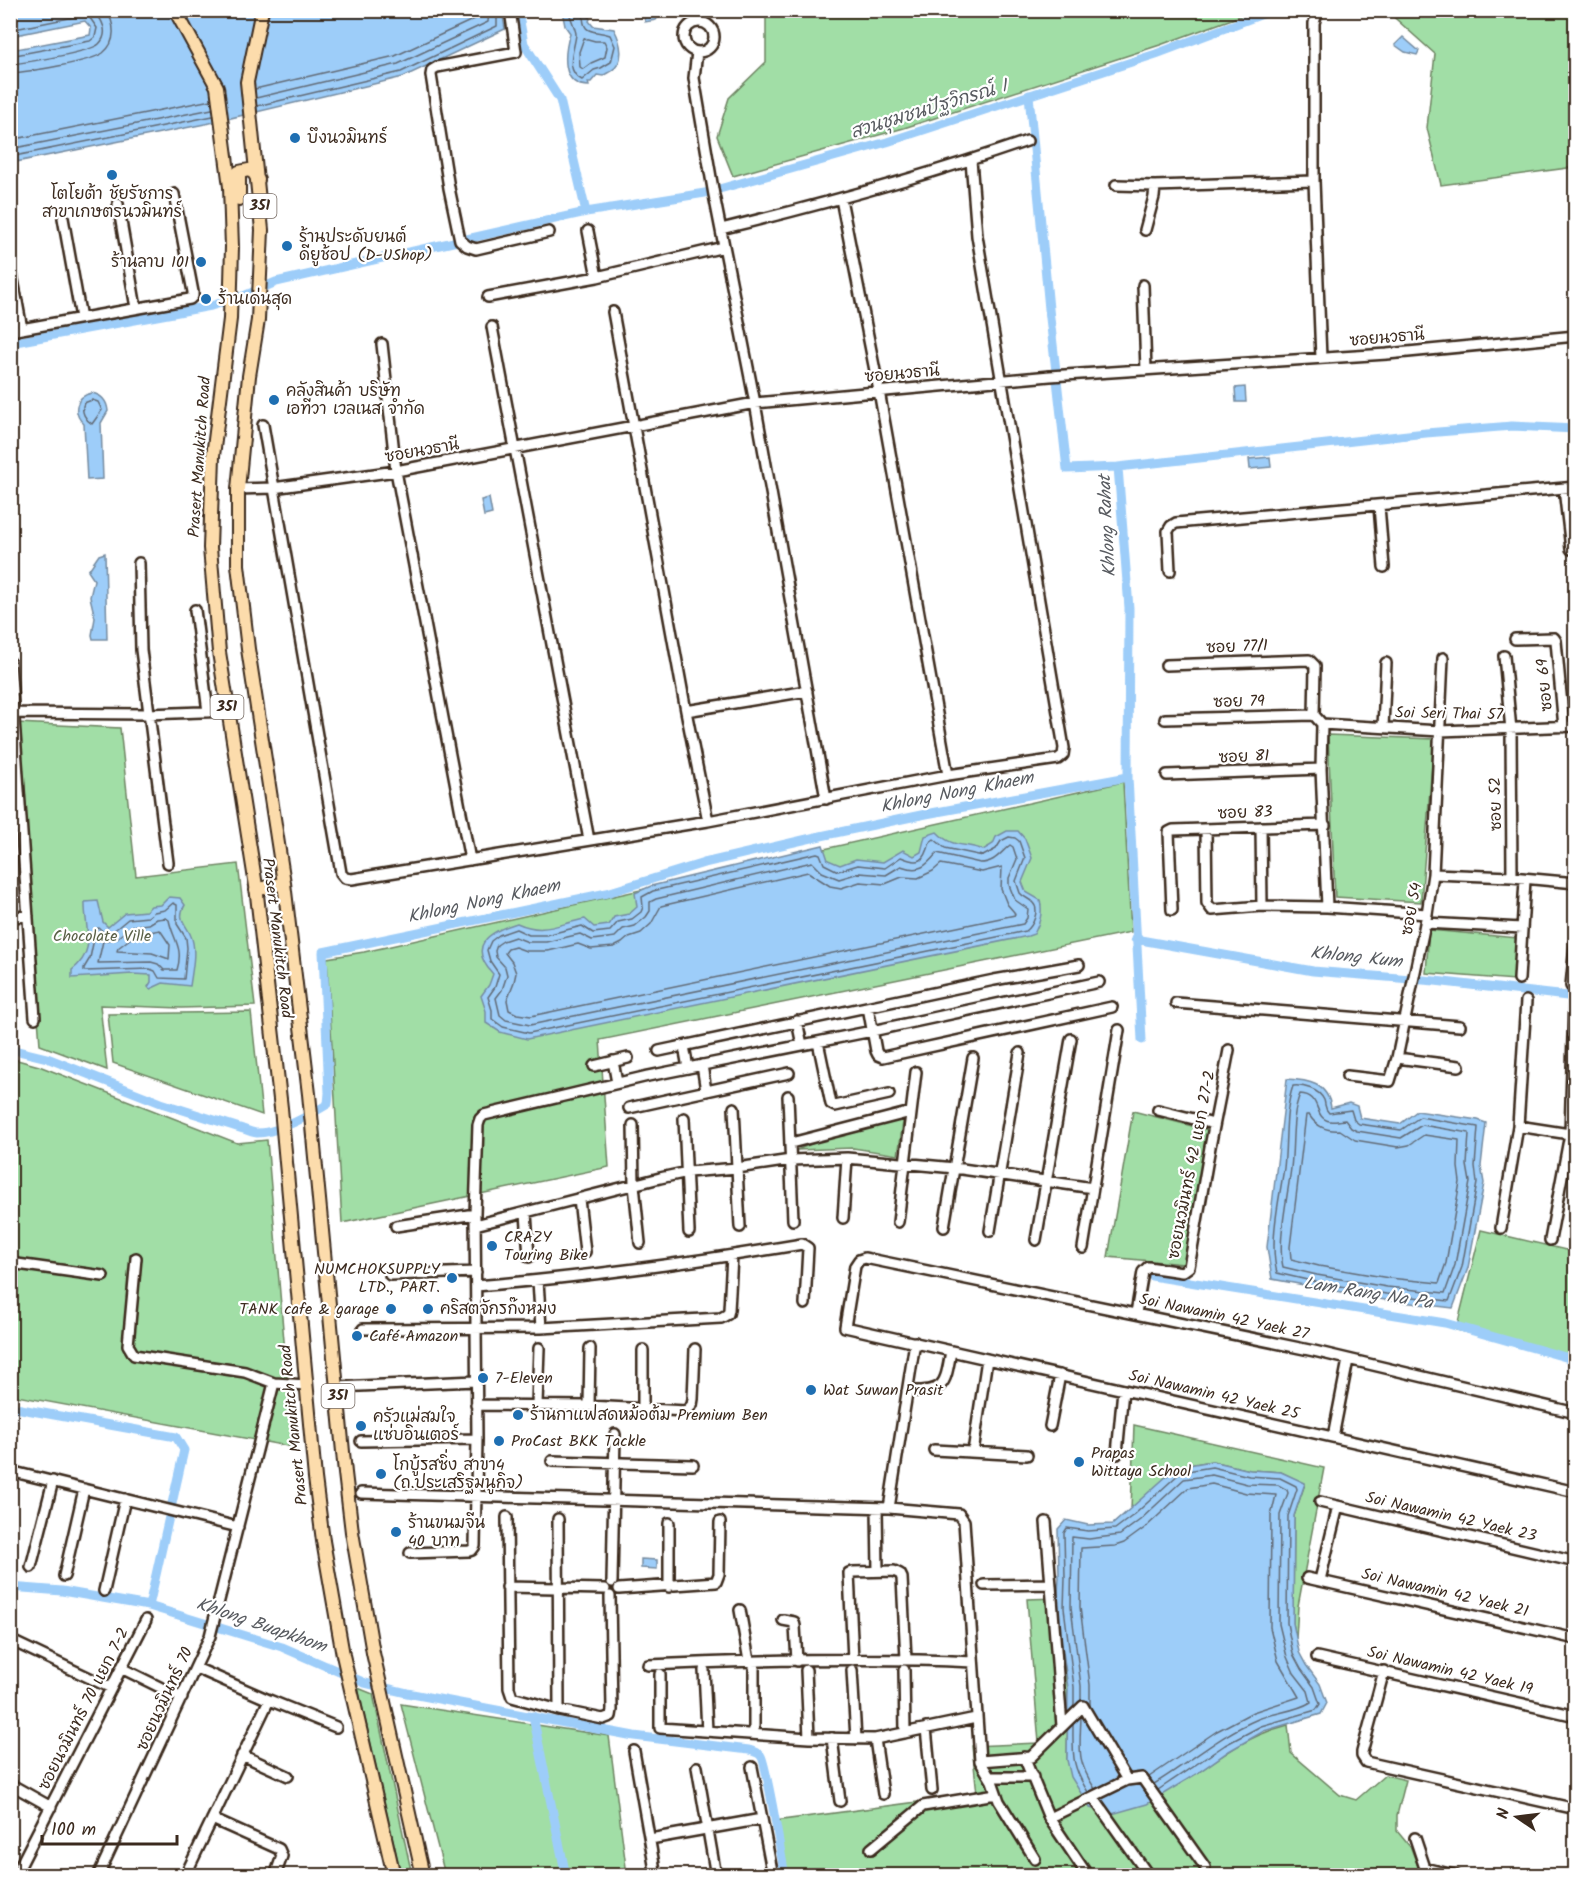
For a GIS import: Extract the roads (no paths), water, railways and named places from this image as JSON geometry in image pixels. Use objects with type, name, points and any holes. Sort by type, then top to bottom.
[{"type":"main road","name":"Prasert Manukitch Road","points":[[175,10],[217,87],[230,187],[232,300],[213,456],[210,548],[219,652],[256,890],[284,1147],[322,1541],[343,1655],[394,1875]]},
{"type":"main road","name":"Prasert Manukitch Road","points":[[262,10],[247,82],[262,230],[259,299],[238,489],[239,575],[284,883],[309,1094],[351,1522],[373,1653],[423,1875]]},
{"type":"main road","points":[[232,300],[239,172],[249,170],[254,173],[258,181]]},
{"type":"main road","points":[[256,890],[284,883]]},
{"type":"street","points":[[510,10],[516,52],[437,67],[432,70],[449,188],[462,241],[467,246],[476,249],[549,232]]},
{"type":"street","points":[[1318,10],[1314,23],[1314,181],[1322,358]]},
{"type":"street","points":[[697,52],[694,78],[826,799]]},
{"type":"street","points":[[721,229],[841,199],[1027,141]]},
{"type":"street","points":[[263,425],[341,873],[345,878],[352,879],[708,821],[948,775],[1058,759],[1063,755],[1064,748],[1000,381],[977,236],[970,160]]},
{"type":"street","points":[[1116,185],[1314,181]]},
{"type":"street","points":[[1145,230],[1155,186]]},
{"type":"street","points":[[10,331],[186,300],[193,296],[174,194]]},
{"type":"street","points":[[841,199],[879,391],[948,775]]},
{"type":"street","points":[[118,204],[136,308]]},
{"type":"street","points":[[63,218],[81,318]]},
{"type":"street","points":[[588,231],[597,277]]},
{"type":"street","points":[[488,297],[597,277],[724,247]]},
{"type":"street","points":[[10,263],[22,328]]},
{"type":"street","points":[[1143,285],[1146,370]]},
{"type":"street","points":[[613,312],[708,821]]},
{"type":"street","points":[[492,327],[589,840]]},
{"type":"street","name":"ซอยนวธานี","points":[[238,489],[273,488],[396,471],[754,404],[1055,376],[1322,358],[1575,336]]},
{"type":"street","points":[[382,344],[396,471],[470,860]]},
{"type":"street","points":[[1170,571],[1168,531],[1176,523],[1575,487]]},
{"type":"street","points":[[1564,489],[1571,549]]},
{"type":"street","points":[[1379,506],[1384,567]]},
{"type":"street","points":[[139,563],[141,650],[168,863]]},
{"type":"street","points":[[195,610],[208,712]]},
{"type":"street","name":"ซอย 69","points":[[1515,639],[1554,638],[1556,641],[1564,727]]},
{"type":"street","name":"ซอย 52","points":[[1504,656],[1511,730],[1512,877]]},
{"type":"street","name":"ซอย 54","points":[[1347,1076],[1388,1082],[1392,1079],[1397,1058],[1433,874],[1443,658]]},
{"type":"street","name":"ซอย 77/1","points":[[1166,665],[1309,660],[1315,666],[1314,716]]},
{"type":"street","points":[[10,662],[35,1018]]},
{"type":"street","points":[[1383,728],[1386,663]]},
{"type":"street","points":[[686,711],[807,691]]},
{"type":"street","points":[[12,713],[148,714],[228,711]]},
{"type":"street","points":[[1314,716],[1322,724],[1321,770],[1327,907]]},
{"type":"street","name":"ซอย 79","points":[[1165,719],[1314,716]]},
{"type":"street","name":"Soi Seri Thai 57","points":[[1322,724],[1440,732],[1575,726]]},
{"type":"street","name":"ซอย 81","points":[[1167,775],[1321,770]]},
{"type":"street","name":"ซอย 83","points":[[1172,910],[1168,835],[1173,830],[1325,825]]},
{"type":"street","points":[[1261,827],[1262,906]]},
{"type":"street","points":[[1206,829],[1209,908],[1212,910],[1262,906],[1327,907],[1522,928]]},
{"type":"street","points":[[1433,874],[1512,877],[1575,883]]},
{"type":"street","points":[[1519,979],[1525,880]]},
{"type":"street","points":[[10,917],[28,916]]},
{"type":"street","points":[[1571,986],[1575,936]]},
{"type":"street","points":[[659,1051],[994,980],[1079,965]]},
{"type":"street","points":[[410,1553],[472,1550],[476,1540],[475,1214],[478,1125],[484,1115],[617,1083],[1099,982]]},
{"type":"street","points":[[1501,1228],[1518,1126],[1526,1001]]},
{"type":"street","points":[[1550,1240],[1573,1135],[1574,1002]]},
{"type":"street","points":[[1176,1003],[1460,1026]]},
{"type":"street","points":[[868,1007],[878,1055],[883,1057],[1112,1006]]},
{"type":"street","points":[[798,1021],[801,1045]]},
{"type":"street","points":[[1083,1248],[1119,1030]]},
{"type":"street","points":[[1036,1240],[1071,1039]]},
{"type":"street","points":[[818,1042],[831,1104],[835,1106],[889,1094]]},
{"type":"street","points":[[684,1046],[688,1068]]},
{"type":"street","name":"ซอยนวมินทร์ 42 แยก 27-2","points":[[1136,1313],[1143,1272],[1148,1267],[1182,1272],[1189,1267],[1230,1050]]},
{"type":"street","points":[[990,1231],[1020,1053]]},
{"type":"street","points":[[594,1066],[628,1058]]},
{"type":"street","points":[[944,1227],[973,1058]]},
{"type":"street","points":[[1397,1058],[1459,1066]]},
{"type":"street","points":[[613,1062],[617,1083]]},
{"type":"street","points":[[702,1065],[706,1091]]},
{"type":"street","points":[[898,1222],[916,1072]]},
{"type":"street","points":[[629,1108],[789,1073]]},
{"type":"street","points":[[788,1096],[793,1220]]},
{"type":"street","points":[[734,1108],[740,1227]]},
{"type":"street","points":[[1158,1110],[1215,1124]]},
{"type":"street","points":[[791,1143],[911,1112]]},
{"type":"street","points":[[684,1118],[689,1232]]},
{"type":"street","points":[[633,1125],[634,1185],[640,1243]]},
{"type":"street","points":[[1518,1126],[1573,1135]]},
{"type":"street","points":[[475,1225],[688,1172],[791,1161],[847,1158],[904,1162],[1092,1188]]},
{"type":"street","points":[[843,1218],[847,1158]]},
{"type":"street","points":[[579,1199],[585,1252]]},
{"type":"street","points":[[526,1213],[529,1257]]},
{"type":"street","points":[[396,1226],[475,1214]]},
{"type":"street","points":[[476,1286],[538,1281],[732,1256],[802,1244],[808,1248],[805,1304]]},
{"type":"street","points":[[363,1329],[542,1328],[726,1316],[729,1310],[732,1256]]},
{"type":"street","points":[[136,1258],[128,1345],[134,1355],[245,1372],[274,1383],[307,1385]]},
{"type":"street","name":"Soi Nawamin 42 Yaek 27","points":[[845,1327],[855,1266],[859,1260],[865,1258],[1136,1313],[1575,1413]]},
{"type":"street","points":[[10,1263],[103,1276]]},
{"type":"street","points":[[390,1275],[476,1272]]},
{"type":"street","points":[[538,1281],[542,1328]]},
{"type":"street","name":"Soi Nawamin 42 Yaek 25","points":[[845,1327],[1575,1492]]},
{"type":"street","points":[[889,1508],[915,1342]]},
{"type":"street","points":[[537,1404],[539,1348]]},
{"type":"street","points":[[589,1406],[590,1348]]},
{"type":"street","points":[[476,1405],[537,1404],[686,1412],[690,1409],[693,1399],[695,1349]]},
{"type":"street","points":[[643,1350],[643,1409]]},
{"type":"street","points":[[907,1391],[928,1392],[940,1386],[947,1374],[951,1351]]},
{"type":"street","points":[[973,1452],[987,1359]]},
{"type":"street","points":[[1333,1437],[1348,1360]]},
{"type":"street","points":[[1050,1426],[1060,1375]]},
{"type":"street","points":[[338,1387],[476,1381]]},
{"type":"street","name":"ซอยนวมินทร์ 70","points":[[98,1875],[210,1636],[274,1383]]},
{"type":"street","points":[[1117,1454],[1123,1390]]},
{"type":"street","points":[[612,1582],[615,1434]]},
{"type":"street","points":[[361,1441],[477,1439]]},
{"type":"street","points":[[933,1450],[1027,1455]]},
{"type":"street","points":[[552,1461],[693,1465]]},
{"type":"street","points":[[11,1473],[53,1481],[238,1527]]},
{"type":"street","points":[[31,1567],[53,1481]]},
{"type":"street","points":[[64,1576],[84,1489]]},
{"type":"street","points":[[361,1492],[889,1508],[953,1513],[962,1516],[980,1761],[990,1777],[996,1794],[1035,1859]]},
{"type":"street","points":[[104,1592],[125,1499]]},
{"type":"street","name":"Soi Nawamin 42 Yaek 23","points":[[1320,1502],[1575,1562]]},
{"type":"street","points":[[1320,1580],[1338,1506]]},
{"type":"street","points":[[877,1508],[878,1571]]},
{"type":"street","points":[[507,1517],[511,1693],[516,1699],[558,1710],[608,1718],[612,1713],[606,1584],[612,1582]]},
{"type":"street","points":[[558,1518],[558,1710]]},
{"type":"street","points":[[619,1589],[716,1582],[719,1574],[720,1522]]},
{"type":"street","points":[[1046,1522],[1062,1726]]},
{"type":"street","points":[[669,1524],[669,1587]]},
{"type":"street","points":[[856,1738],[848,1577],[852,1572],[897,1572],[902,1578],[906,1659]]},
{"type":"street","name":"Soi Nawamin 42 Yaek 21","points":[[1307,1578],[1575,1638]]},
{"type":"street","points":[[612,1582],[619,1589]]},
{"type":"street","points":[[984,1585],[1051,1584]]},
{"type":"street","points":[[507,1587],[616,1595],[619,1589]]},
{"type":"street","points":[[740,1610],[752,1664],[754,1734]]},
{"type":"street","name":"ซอยนวมินทร์ 70 แยก 7-2","points":[[15,1875],[146,1620]]},
{"type":"street","points":[[783,1620],[791,1621],[795,1626],[797,1661]]},
{"type":"street","points":[[14,1642],[111,1688]]},
{"type":"street","name":"Soi Nawamin 42 Yaek 19","points":[[1317,1657],[1575,1716]]},
{"type":"street","points":[[648,1665],[797,1661],[853,1665],[906,1659],[973,1662]]},
{"type":"street","points":[[121,1668],[182,1698]]},
{"type":"street","points":[[196,1668],[336,1727]]},
{"type":"street","points":[[704,1670],[707,1731]]},
{"type":"street","points":[[806,1670],[809,1738]]},
{"type":"street","points":[[904,1670],[905,1733]]},
{"type":"street","points":[[1384,1671],[1362,1752],[1366,1762],[1575,1809]]},
{"type":"street","points":[[660,1674],[660,1728],[809,1738],[875,1739],[976,1718]]},
{"type":"street","points":[[185,1875],[269,1700]]},
{"type":"street","points":[[980,1761],[1031,1757],[1083,1706],[1127,1780]]},
{"type":"street","points":[[926,1728],[932,1790]]},
{"type":"street","points":[[832,1738],[840,1801]]},
{"type":"street","points":[[875,1739],[884,1794]]},
{"type":"street","points":[[634,1751],[656,1875]]},
{"type":"street","points":[[243,1755],[288,1776]]},
{"type":"street","points":[[1024,1757],[1049,1818],[1088,1875]]},
{"type":"street","points":[[697,1767],[716,1875]]},
{"type":"street","points":[[752,1767],[773,1875]]},
{"type":"street","points":[[990,1777],[1033,1777]]},
{"type":"street","points":[[1049,1818],[1127,1780],[1142,1778],[1205,1867]]},
{"type":"street","points":[[10,1784],[51,1807]]},
{"type":"street","points":[[871,1849],[923,1806],[996,1794]]},
{"type":"street","points":[[1093,1797],[1149,1875]]},
{"type":"street","points":[[212,1819],[279,1849],[282,1856],[274,1875]]},
{"type":"street","points":[[650,1839],[762,1819]]},
{"type":"street","points":[[1415,1838],[1425,1868],[1457,1875]]},
{"type":"water","points":[[502,10],[505,29],[403,77],[210,123],[11,163],[11,50],[90,35],[91,28],[85,21],[11,36],[10,11]]},
{"type":"water","points":[[643,10],[662,11],[656,20],[645,22]]},
{"type":"water","points":[[562,11],[587,11],[589,21],[593,26],[614,29],[619,40],[621,51],[616,67],[603,76],[597,75],[591,82],[588,82],[589,86],[573,81],[566,67],[566,50],[570,33],[565,26]]},
{"type":"water","points":[[1403,37],[1419,51],[1417,55],[1405,52],[1395,45]]},
{"type":"water","points":[[1245,387],[1246,402],[1236,402],[1235,388]]},
{"type":"water","points":[[92,393],[103,399],[108,411],[101,423],[103,479],[87,480],[84,424],[78,415],[77,406],[82,398]]},
{"type":"water","points":[[1270,457],[1271,467],[1250,469],[1249,459]]},
{"type":"water","points":[[489,498],[492,514],[484,516],[481,500]]},
{"type":"water","points":[[105,553],[107,639],[93,639],[95,618],[90,597],[94,580],[88,571],[99,555]]},
{"type":"water","points":[[1007,831],[1018,831],[1025,839],[1032,858],[1022,882],[1026,892],[1040,900],[1040,917],[1034,934],[527,1039],[500,1032],[486,1023],[486,1011],[481,996],[493,974],[485,964],[482,955],[484,941],[497,931],[517,923],[543,928],[585,919],[594,927],[609,925],[614,917],[629,914],[637,907],[635,893],[651,886],[823,845],[828,860],[840,865],[856,859],[883,862],[903,850],[914,856],[921,852],[925,836],[937,832],[948,841],[983,850],[993,844],[996,837]]},
{"type":"water","points":[[169,897],[180,898],[185,905],[182,918],[194,948],[190,986],[163,983],[150,989],[148,987],[151,975],[72,978],[72,970],[85,955],[87,947],[85,902],[98,901],[103,922],[108,927],[125,913],[146,911],[151,906],[161,905]]},
{"type":"water","points":[[1287,1079],[1302,1080],[1321,1088],[1326,1093],[1331,1108],[1349,1103],[1357,1106],[1360,1118],[1400,1124],[1417,1111],[1486,1123],[1481,1166],[1484,1183],[1468,1268],[1453,1308],[1385,1300],[1272,1279],[1267,1247]]},
{"type":"water","points":[[1212,1461],[1250,1470],[1281,1472],[1305,1483],[1294,1516],[1293,1623],[1299,1652],[1320,1684],[1327,1703],[1321,1714],[1264,1731],[1147,1804],[1112,1814],[1090,1808],[1071,1777],[1067,1760],[1068,1688],[1057,1608],[1058,1529],[1066,1520],[1088,1525],[1113,1524],[1177,1467]]},
{"type":"water","points":[[641,1559],[657,1560],[657,1569],[641,1568]]},
{"type":"waterway","points":[[518,10],[524,44],[560,100],[586,212]]},
{"type":"waterway","name":"สวนชุมชนปัฐวิกรณ์ 1","points":[[10,343],[211,306],[246,295],[276,282],[586,212],[705,193],[887,142],[1156,54],[1273,10]]},
{"type":"waterway","points":[[1029,95],[1067,469],[1118,467]]},
{"type":"waterway","name":"Khlong Rahat","points":[[1142,1040],[1128,777],[1129,608],[1118,467],[1426,433],[1512,426],[1576,429]]},
{"type":"waterway","name":"Khlong Nong Khaem","points":[[10,1049],[47,1058],[161,1103],[252,1132],[275,1130],[294,1123],[328,1104],[323,952],[607,893],[704,863],[816,837],[926,814],[1128,777]]},
{"type":"waterway","name":"Khlong Kum","points":[[1135,939],[1313,971],[1435,981],[1576,997]]},
{"type":"waterway","name":"Lam Rang Na Pa","points":[[1152,1276],[1445,1323],[1576,1360]]},
{"type":"waterway","points":[[10,1407],[176,1437],[184,1450],[149,1606]]},
{"type":"waterway","name":"Khlong Buapkhom","points":[[10,1587],[62,1591],[149,1606],[282,1647],[365,1683],[407,1693],[634,1736],[749,1750],[760,1755],[763,1762],[785,1876]]},
{"type":"waterway","name":"Khlong Buapkhom","points":[[533,1716],[566,1876]]},
{"type":"place","name":"บึงนวมินทร์","points":[[295,138]]},
{"type":"place","name":"โตโยต้า ชัยรัชการ สาขาเกษตรนวมินทร์","points":[[112,175]]},
{"type":"place","name":"ร้านประดับยนต์ ดียูช้อป (D-UShop)","points":[[287,246]]},
{"type":"place","name":"ร้านลาบ 101","points":[[201,262]]},
{"type":"place","name":"ร้านเด่นสุด","points":[[206,299]]},
{"type":"place","name":"คลังสินค้า บริษัท เอทีวา เวลเนส จำกัด","points":[[274,400]]},
{"type":"place","name":"CRAZY Touring Bike","points":[[492,1246]]},
{"type":"place","name":"NUMCHOKSUPPLY LTD., PART.","points":[[452,1278]]},
{"type":"place","name":"TANK cafe & garage","points":[[391,1309]]},
{"type":"place","name":"คริสตจักรก๊งหมง","points":[[428,1309]]},
{"type":"place","name":"Café Amazon","points":[[357,1336]]},
{"type":"place","name":"7-Eleven","points":[[483,1378]]},
{"type":"place","name":"Wat Suwan Prasit","points":[[811,1390]]},
{"type":"place","name":"ร้านกาแฟสดหม้อต้ม Premium Ben","points":[[518,1415]]},
{"type":"place","name":"ครัวแม่สมใจ แซ่บอินเตอร์","points":[[361,1426]]},
{"type":"place","name":"ProCast BKK Tackle","points":[[499,1441]]},
{"type":"place","name":"Prapas Wittaya School","points":[[1079,1462]]},
{"type":"place","name":"โกบู้รสซิ่ง สาขา4 (ถ.ประเสริฐมนูกิจ)","points":[[381,1474]]},
{"type":"place","name":"ร้านขนมจีน 40 บาท","points":[[396,1532]]},
{"type":"park label","name":"Chocolate Ville","points":[[102,936]]}]
